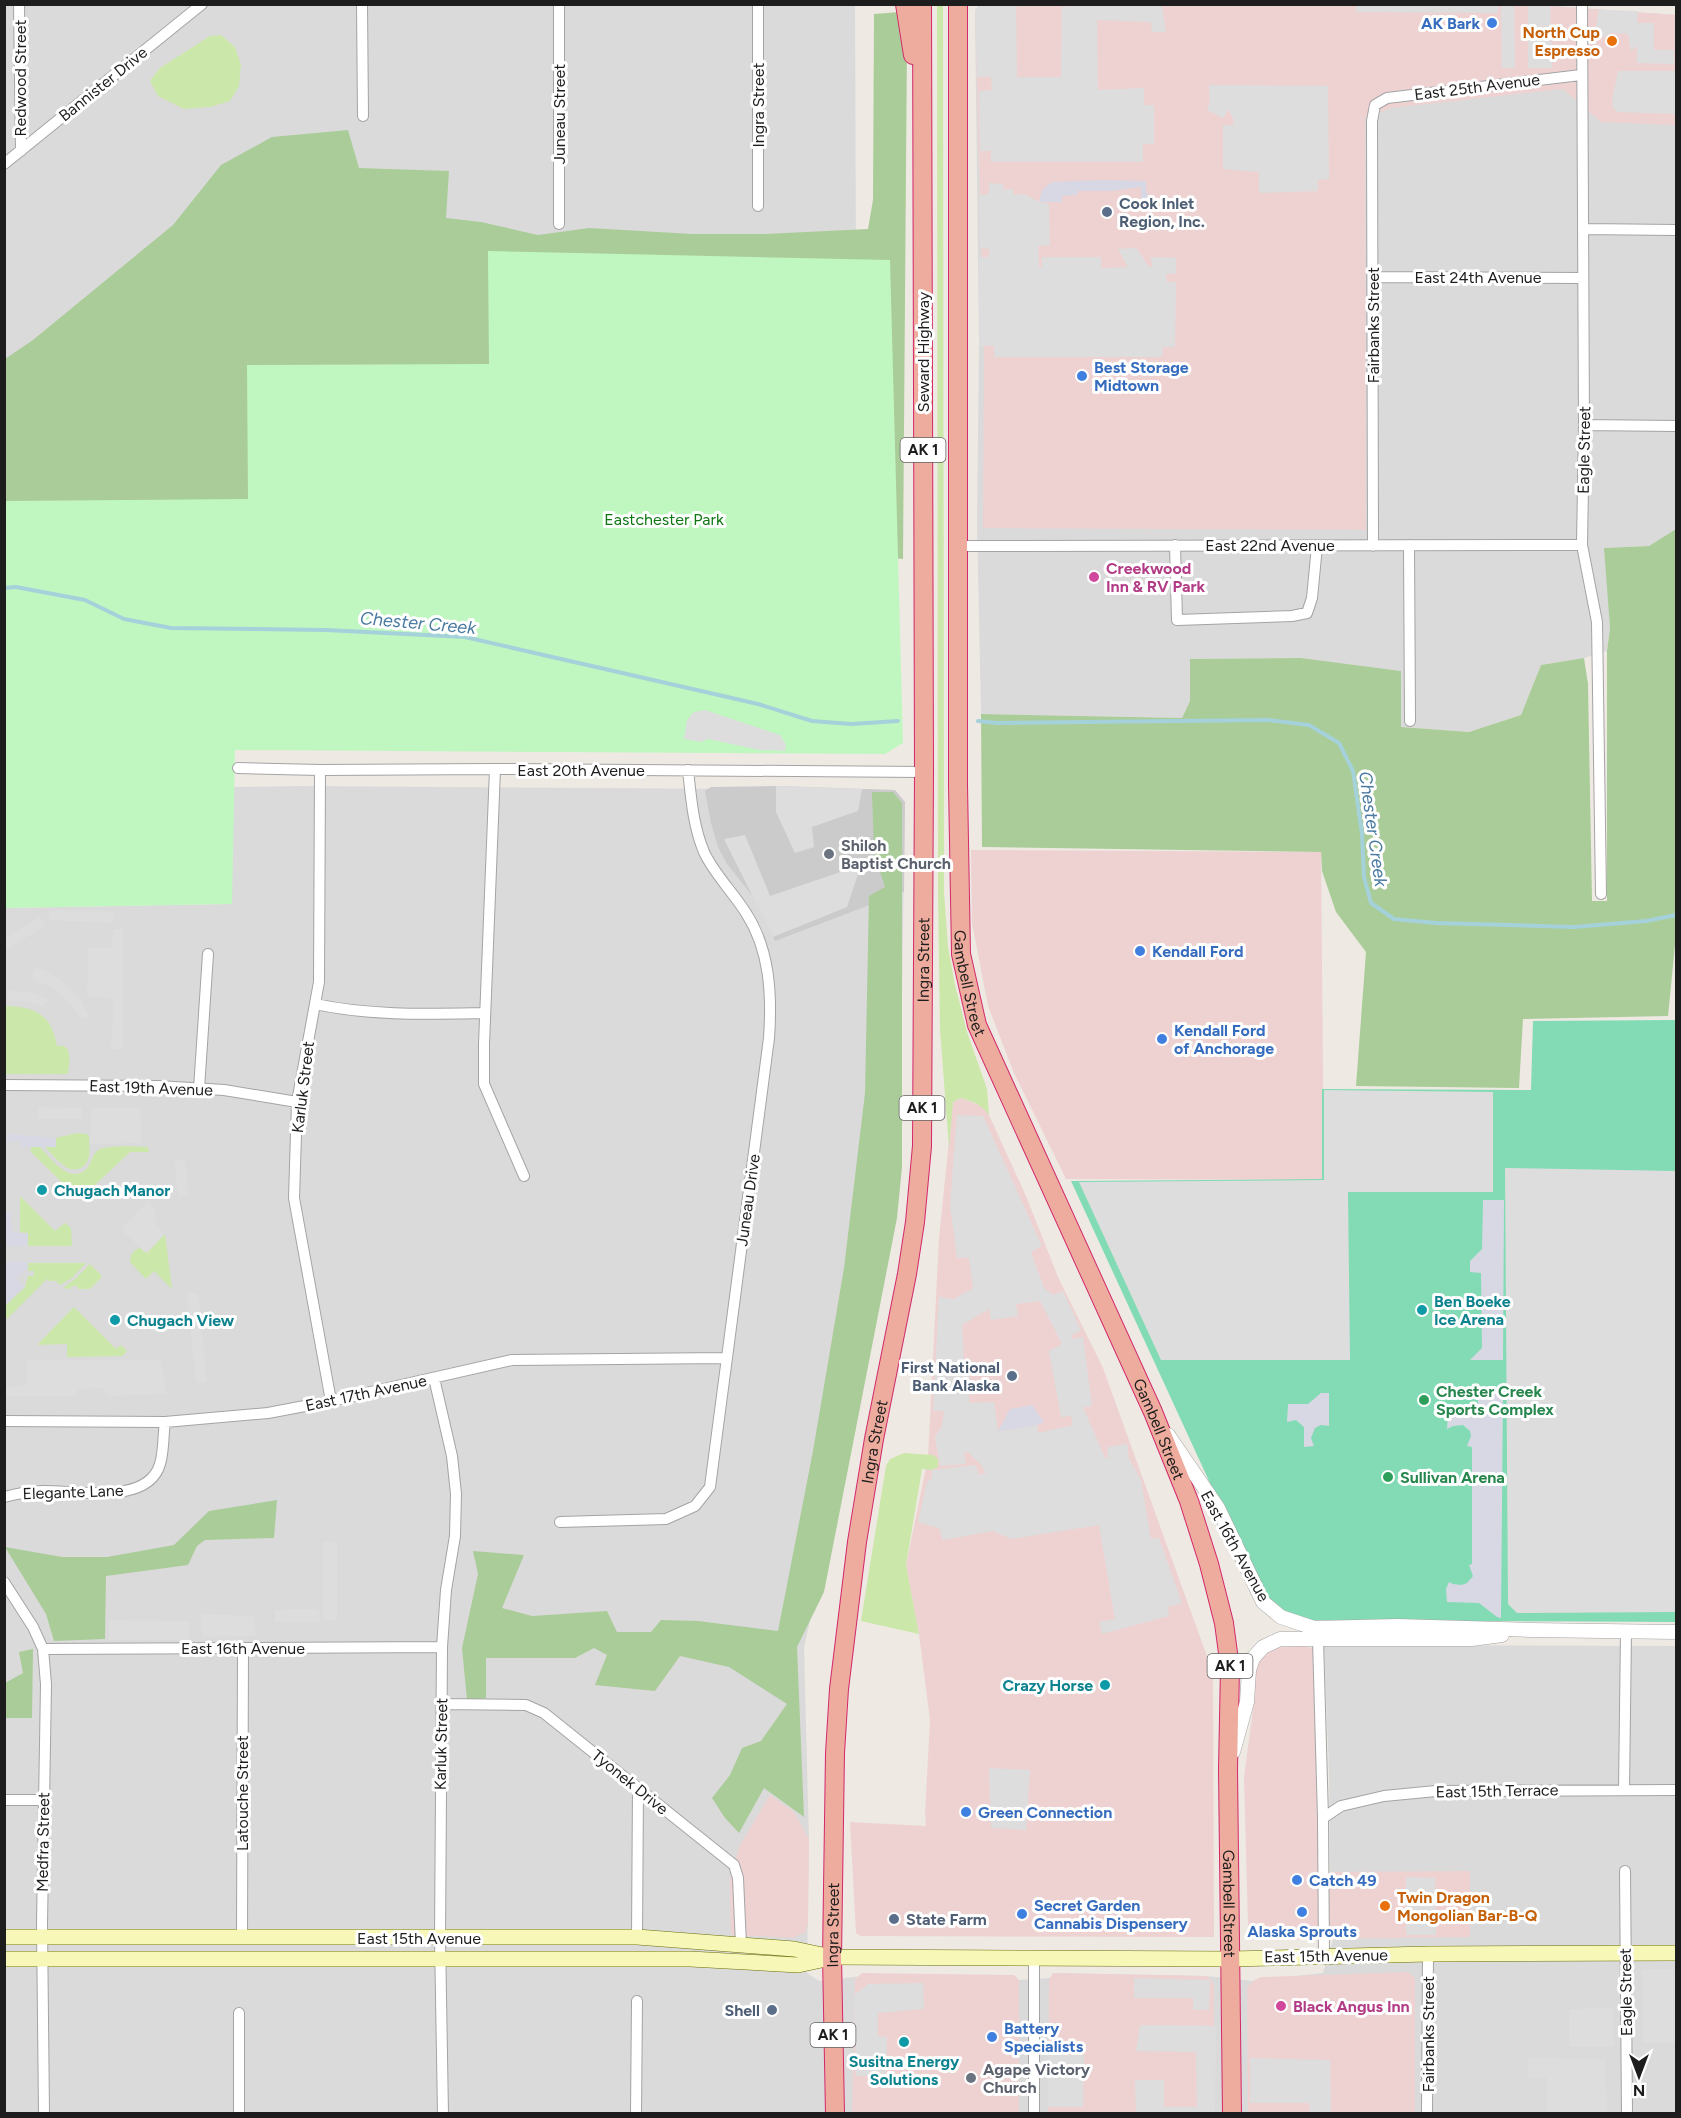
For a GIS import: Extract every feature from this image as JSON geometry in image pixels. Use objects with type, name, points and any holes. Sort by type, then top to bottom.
[{"type":"highway","points":[[905,4],[922,128]]},
{"type":"highway","name":"Seward Highway","points":[[922,4],[924,772]]},
{"type":"highway","name":"Seward Highway","points":[[958,4],[958,772]]},
{"type":"highway","name":"Ingra Street","points":[[835,2114],[832,1957],[835,1753],[843,1645],[874,1439],[909,1262],[922,1146],[924,772]]},
{"type":"highway","name":"Gambell Street","points":[[958,772],[961,954],[977,1025],[1153,1412],[1192,1512],[1209,1564],[1224,1623],[1230,1668],[1228,1769],[1232,2114]]},
{"type":"main road","name":"East 15th Avenue","points":[[4,1937],[637,1937],[794,1949],[832,1957],[1231,1959],[1428,1954],[1677,1953]]},
{"type":"main road","name":"East 15th Avenue","points":[[4,1959],[690,1959],[798,1965],[832,1957]]},
{"type":"street","name":"Redwood Street","points":[[20,4],[21,152]]},
{"type":"street","name":"Bannister Drive","points":[[4,164],[202,4]]},
{"type":"street","points":[[362,4],[363,116]]},
{"type":"street","name":"Juneau Street","points":[[559,4],[559,224]]},
{"type":"street","name":"Ingra Street","points":[[758,4],[758,206]]},
{"type":"street","name":"Eagle Street","points":[[1582,4],[1584,425],[1582,545],[1597,622],[1600,894]]},
{"type":"street","name":"East 25th Avenue","points":[[1375,105],[1387,98],[1581,75]]},
{"type":"street","name":"Fairbanks Street","points":[[1373,546],[1372,121],[1375,105]]},
{"type":"street","points":[[1583,229],[1677,230]]},
{"type":"street","name":"East 24th Avenue","points":[[1373,277],[1583,278]]},
{"type":"street","points":[[1584,425],[1677,426]]},
{"type":"street","points":[[1174,545],[1176,620],[1292,616],[1307,613],[1312,598],[1317,546]]},
{"type":"street","points":[[1409,545],[1410,721]]},
{"type":"street","name":"East 22nd Avenue","points":[[957,546],[1582,545]]},
{"type":"street","name":"East 20th Avenue","points":[[238,768],[924,772]]},
{"type":"street","points":[[495,769],[484,1084],[524,1176]]},
{"type":"street","name":"Karluk Street","points":[[320,770],[319,982],[297,1102],[294,1198],[331,1401]]},
{"type":"street","name":"Juneau Drive","points":[[560,1522],[666,1519],[695,1506],[710,1487],[769,1038],[771,1000],[764,950],[760,941],[747,914],[704,852],[694,819],[688,770]]},
{"type":"street","points":[[199,1089],[208,954]]},
{"type":"street","points":[[315,1004],[347,1011],[395,1014],[485,1013]]},
{"type":"street","name":"East 19th Avenue","points":[[4,1085],[158,1086],[224,1090],[297,1102]]},
{"type":"street","name":"East 17th Avenue","points":[[4,1421],[165,1422],[268,1413],[512,1360],[726,1358]]},
{"type":"street","name":"Karluk Street","points":[[434,1378],[452,1456],[456,1494],[455,1536],[446,1590],[442,1647],[440,1960],[443,2114]]},
{"type":"street","name":"East 16th Avenue","points":[[1153,1412],[1218,1508],[1263,1602],[1281,1617],[1314,1628],[1398,1626],[1677,1632]]},
{"type":"street","name":"Elegante Lane","points":[[4,1497],[40,1491],[123,1492],[138,1488],[152,1480],[160,1464],[165,1422]]},
{"type":"street","name":"Medfra Street","points":[[4,1582],[33,1627],[43,1649],[46,1684],[42,1937],[44,2114]]},
{"type":"street","name":"East 16th Avenue","points":[[1228,1769],[1247,1702],[1249,1670],[1253,1658],[1263,1647],[1280,1639],[1472,1639],[1531,1630]]},
{"type":"street","points":[[1624,1790],[1626,1631]]},
{"type":"street","points":[[1318,1640],[1324,1957]]},
{"type":"street","name":"East 16th Avenue","points":[[43,1649],[442,1647]]},
{"type":"street","name":"Latouche Street","points":[[242,1937],[243,1648]]},
{"type":"street","name":"Tyonek Drive","points":[[442,1704],[526,1705],[544,1713],[734,1865],[738,1878],[741,1945]]},
{"type":"street","points":[[637,1937],[638,1788]]},
{"type":"street","name":"East 15th Terrace","points":[[1323,1818],[1341,1806],[1384,1796],[1436,1791],[1677,1790]]},
{"type":"street","points":[[4,1800],[44,1800]]},
{"type":"street","name":"Eagle Street","points":[[1625,1871],[1627,2114]]},
{"type":"street","name":"Fairbanks Street","points":[[1427,2114],[1428,1954]]},
{"type":"street","points":[[1034,1958],[1034,2114]]},
{"type":"street","points":[[636,2114],[637,2001]]},
{"type":"street","points":[[239,2013],[239,2114]]},
{"type":"shaded area","points":[[980,4],[1526,4],[1676,15],[1676,529],[1649,546],[1605,548],[1610,628],[1607,651],[1584,658],[1541,665],[1521,715],[1469,732],[1401,727],[1400,671],[1301,658],[1190,659],[1190,701],[1182,718],[981,714],[977,524],[979,346],[975,10]]},
{"type":"shaded area","points":[[980,4],[1526,4],[1676,15],[1676,125],[1601,122],[1563,89],[1391,108],[1365,118],[1366,530],[983,528],[984,358],[975,10]]},
{"type":"shaded area","points":[[1356,4],[1498,5],[1498,13],[1356,12]]},
{"type":"shaded area","points":[[4,5],[855,5],[856,259],[5,501]]},
{"type":"shaded area","points":[[980,5],[1016,5],[1017,77],[1061,77],[1062,7],[1162,5],[1166,32],[1152,32],[1151,22],[1097,20],[1098,90],[1144,88],[1144,105],[1154,105],[1154,144],[1143,144],[1143,162],[991,162],[991,151],[980,151],[979,91],[992,90],[991,77],[977,77],[975,10]]},
{"type":"shaded area","points":[[1501,5],[1514,5],[1515,68],[1502,68]]},
{"type":"shaded area","points":[[1528,5],[1550,6],[1552,68],[1528,68]]},
{"type":"shaded area","points":[[1599,10],[1638,11],[1637,23],[1654,23],[1654,50],[1674,50],[1674,64],[1637,63],[1637,46],[1631,51],[1628,34],[1612,33],[1593,41]]},
{"type":"shaded area","points":[[1618,71],[1676,71],[1676,114],[1618,112],[1613,108],[1612,100]]},
{"type":"shaded area","points":[[1209,85],[1328,86],[1329,179],[1318,180],[1318,191],[1259,193],[1259,172],[1223,169],[1223,125],[1233,125],[1234,122],[1229,109],[1223,118],[1207,110],[1210,101]]},
{"type":"shaded area","points":[[1146,181],[1146,190],[1150,200],[1141,199],[1141,187],[1110,191],[1078,191],[1077,195],[1062,196],[1062,202],[1039,202],[1042,190],[1052,182]]},
{"type":"shaded area","points":[[989,183],[1003,184],[1004,190],[1013,189],[1014,195],[1024,194],[1039,202],[1049,204],[1050,245],[1038,246],[1039,267],[1042,267],[1042,257],[1101,257],[1101,268],[1128,267],[1118,249],[1136,248],[1149,267],[1152,266],[1151,257],[1176,258],[1176,274],[1166,274],[1167,282],[1176,282],[1175,347],[1163,347],[1162,357],[994,357],[994,346],[979,346],[979,257],[989,257],[989,249],[980,248],[979,195],[989,194]]},
{"type":"shaded area","points":[[705,710],[780,735],[786,745],[785,751],[759,750],[708,739],[701,742],[684,739],[687,720],[694,712]]},
{"type":"shaded area","points":[[776,786],[895,790],[905,802],[904,892],[775,941],[754,898],[727,864],[718,847],[705,791],[711,787]]},
{"type":"shaded area","points":[[776,786],[862,789],[858,811],[812,827],[814,847],[795,853],[776,812]]},
{"type":"shaded area","points":[[234,787],[895,790],[905,802],[899,1190],[849,1454],[804,1647],[809,1839],[807,1973],[819,1981],[863,1976],[1019,1980],[1050,1978],[1053,1973],[1207,1976],[1253,1981],[1323,1973],[1333,1940],[1331,1935],[1329,1772],[1324,1645],[1676,1646],[1676,2113],[5,2113],[5,908],[231,904]]},
{"type":"shaded area","points":[[745,835],[770,896],[861,865],[847,907],[773,937],[724,839]]},
{"type":"shaded area","name":"Kendall Ford of Anchorage","points":[[971,850],[1321,852],[1324,1180],[1066,1179],[1014,1073],[988,1006],[972,923]]},
{"type":"shaded area","points":[[50,910],[114,912],[113,923],[49,920]]},
{"type":"shaded area","points":[[40,917],[45,926],[7,949],[5,938]]},
{"type":"shaded area","points":[[113,929],[123,929],[123,1049],[111,1049],[114,998],[87,997],[88,948],[112,948]]},
{"type":"shaded area","points":[[34,968],[43,970],[61,980],[80,999],[89,1016],[81,1019],[57,990],[31,979]]},
{"type":"shaded area","points":[[7,991],[32,992],[48,999],[43,1007],[20,1000],[9,1001]]},
{"type":"shaded area","points":[[1324,1090],[1493,1092],[1493,1192],[1348,1192],[1350,1360],[1161,1360],[1079,1182],[1324,1180]]},
{"type":"shaded area","points":[[961,1098],[984,1107],[989,1115],[1026,1196],[1058,1277],[1103,1368],[1213,1673],[1214,1937],[860,1936],[856,1933],[850,1822],[926,1826],[930,1720],[919,1634],[906,1565],[928,1458],[939,1238],[953,1102]]},
{"type":"shaded area","points":[[38,1107],[82,1108],[82,1119],[38,1119]]},
{"type":"shaded area","points":[[91,1108],[140,1108],[142,1143],[90,1144]]},
{"type":"shaded area","points":[[957,1115],[983,1116],[1042,1246],[1031,1252],[1044,1288],[1053,1295],[1063,1291],[1081,1331],[1071,1335],[1072,1339],[1083,1337],[1092,1406],[1083,1407],[1105,1458],[1108,1458],[1107,1447],[1127,1444],[1129,1459],[1141,1480],[1151,1539],[1159,1538],[1182,1603],[1168,1607],[1169,1616],[1102,1634],[1099,1622],[1115,1619],[1099,1525],[1012,1539],[993,1531],[943,1540],[939,1528],[918,1522],[927,1482],[932,1478],[932,1470],[976,1465],[979,1475],[986,1473],[968,1452],[964,1453],[966,1464],[940,1466],[935,1437],[942,1426],[944,1411],[933,1411],[939,1297],[954,1299],[973,1288],[969,1258],[957,1258],[950,1205]],"holes":[[[1040,1301],[1062,1344],[1049,1351],[1061,1417],[1071,1416],[1073,1425],[1038,1433],[1037,1425],[998,1431],[994,1402],[969,1403],[970,1365],[964,1364],[962,1325],[989,1309],[991,1320],[1018,1316],[1016,1304]]]},
{"type":"shaded area","points":[[7,1134],[56,1138],[56,1147],[21,1147],[21,1141],[7,1142]]},
{"type":"shaded area","points":[[185,1160],[188,1195],[178,1196],[174,1161]]},
{"type":"shaded area","points":[[1505,1168],[1676,1171],[1676,1612],[1517,1613],[1508,1604]]},
{"type":"shaded area","points":[[4,1180],[9,1184],[6,1187],[6,1213],[11,1213],[12,1232],[28,1233],[28,1246],[5,1246]]},
{"type":"shaded area","points":[[1483,1200],[1504,1200],[1503,1360],[1470,1360],[1482,1348],[1481,1273],[1470,1272],[1470,1261],[1482,1249]]},
{"type":"shaded area","points":[[148,1201],[153,1206],[157,1227],[165,1234],[146,1253],[121,1229]]},
{"type":"shaded area","points":[[5,1262],[28,1262],[28,1268],[16,1278],[25,1287],[5,1306]]},
{"type":"shaded area","points":[[187,1293],[198,1293],[207,1382],[196,1383]]},
{"type":"shaded area","points":[[26,1360],[160,1360],[167,1394],[106,1396],[104,1388],[79,1389],[74,1396],[5,1396],[5,1387],[26,1386]]},
{"type":"shaded area","points":[[1321,1393],[1329,1393],[1329,1426],[1321,1425],[1315,1428],[1311,1438],[1314,1446],[1304,1447],[1304,1427],[1296,1420],[1287,1422],[1288,1404],[1308,1404]]},
{"type":"shaded area","points":[[1478,1393],[1503,1393],[1501,1618],[1479,1603],[1447,1602],[1446,1589],[1449,1582],[1461,1585],[1467,1583],[1473,1576],[1469,1565],[1472,1564],[1472,1447],[1467,1446],[1471,1436],[1470,1431],[1463,1425],[1447,1429],[1448,1415],[1470,1415],[1478,1407]]},
{"type":"shaded area","points":[[1032,1405],[1044,1422],[998,1431],[1010,1409]]},
{"type":"shaded area","points":[[323,1542],[337,1542],[337,1620],[323,1620]]},
{"type":"shaded area","points":[[319,1609],[320,1622],[275,1622],[275,1610]]},
{"type":"shaded area","points":[[201,1614],[254,1616],[255,1636],[202,1637]]},
{"type":"shaded area","points":[[109,1620],[190,1621],[190,1640],[109,1640]]},
{"type":"shaded area","points":[[1301,1646],[1318,1649],[1324,1872],[1470,1871],[1470,1937],[1260,1940],[1253,1934],[1248,1925],[1244,1777],[1253,1710],[1254,1674],[1258,1663],[1271,1648]]},
{"type":"shaded area","points":[[989,1768],[1030,1770],[1026,1830],[991,1828]]},
{"type":"shaded area","points":[[770,1795],[794,1812],[809,1839],[808,1924],[805,1932],[793,1938],[731,1935],[730,1879],[740,1845]]},
{"type":"shaded area","points":[[1406,1877],[1435,1878],[1436,1935],[1406,1935]]},
{"type":"shaded area","points":[[1642,1969],[1676,1969],[1676,2043],[1642,2043]]},
{"type":"shaded area","points":[[1408,1972],[1415,1978],[1415,2113],[1248,2113],[1247,1987],[1253,1981],[1261,1977]]},
{"type":"shaded area","points":[[862,1973],[1014,1975],[1019,1980],[1019,2113],[852,2114],[855,1979]]},
{"type":"shaded area","points":[[1053,1973],[1207,1976],[1214,1984],[1214,2113],[1048,2114],[1049,1980]]},
{"type":"shaded area","points":[[1134,1978],[1210,1980],[1209,2010],[1193,2010],[1193,1998],[1134,1998]]},
{"type":"shaded area","points":[[923,1983],[924,2009],[878,2013],[878,2036],[887,2037],[886,2075],[856,2076],[854,1995],[868,1984]]},
{"type":"shaded area","points":[[1614,2008],[1614,2047],[1569,2047],[1569,2009]]},
{"type":"shaded area","points":[[1140,2025],[1216,2026],[1215,2113],[1136,2113],[1135,2080],[1164,2080],[1164,2107],[1197,2107],[1196,2052],[1136,2051]]},
{"type":"shaded area","points":[[1047,2055],[1084,2055],[1083,2107],[1048,2107]]},
{"type":"shaded area","points":[[1250,2058],[1330,2060],[1331,2113],[1310,2113],[1309,2103],[1250,2103]]},
{"type":"shaded area","points":[[1528,2058],[1605,2059],[1607,2113],[1547,2113],[1547,2078],[1528,2078]]},
{"type":"green space","points":[[937,5],[943,5],[944,892],[948,947],[955,985],[967,1032],[987,1089],[989,1115],[980,1106],[970,1101],[961,1098],[953,1102],[949,1148],[940,1029],[938,891]]},
{"type":"green space","points":[[900,12],[907,40],[903,559],[881,557],[544,480],[5,558],[5,359],[33,340],[173,225],[221,165],[272,137],[348,130],[359,168],[449,171],[446,218],[481,222],[538,235],[589,228],[692,234],[765,234],[868,229],[873,200],[874,14]]},
{"type":"green space","points":[[221,35],[235,47],[241,65],[239,86],[230,101],[210,107],[184,109],[158,96],[150,81],[160,68],[210,36]]},
{"type":"green space","name":"Eastchester Park","points":[[488,251],[890,260],[903,743],[885,754],[235,750],[232,904],[5,908],[4,501],[248,499],[247,365],[489,364]]},
{"type":"green space","points":[[1676,529],[1676,935],[1668,1016],[1523,1019],[1519,1088],[1356,1086],[1366,952],[1336,912],[1322,871],[1321,852],[982,847],[981,714],[1182,718],[1190,701],[1190,659],[1301,658],[1401,671],[1401,727],[1469,732],[1521,715],[1541,665],[1584,658],[1588,684],[1592,901],[1607,901],[1607,651],[1610,628],[1604,548],[1649,546]]},
{"type":"green space","points":[[872,792],[893,792],[902,803],[902,1167],[897,1218],[824,1592],[797,1647],[804,1817],[764,1788],[739,1833],[725,1818],[712,1798],[730,1775],[742,1748],[761,1741],[787,1704],[729,1667],[680,1656],[655,1691],[595,1685],[607,1655],[594,1648],[575,1658],[486,1658],[486,1698],[467,1700],[462,1648],[478,1574],[473,1551],[524,1555],[502,1608],[532,1616],[607,1611],[617,1632],[651,1632],[661,1620],[698,1621],[778,1631],[813,1451],[844,1268],[865,1093],[869,896],[885,887],[874,853]]},
{"type":"green space","points":[[5,1007],[28,1009],[42,1015],[51,1027],[57,1046],[62,1046],[68,1051],[68,1074],[5,1074]]},
{"type":"green space","name":"Chester Creek Sports Complex","points":[[1676,1020],[1676,1622],[1273,1620],[1071,1181],[1322,1179],[1322,1089],[1531,1090],[1533,1021]]},
{"type":"green space","points":[[77,1133],[89,1136],[89,1156],[83,1167],[75,1170],[60,1163],[45,1147],[56,1147],[56,1138]]},
{"type":"green space","points":[[31,1147],[40,1147],[62,1169],[75,1174],[88,1167],[95,1153],[101,1149],[148,1147],[149,1152],[130,1152],[81,1198],[78,1198],[31,1152]]},
{"type":"green space","points":[[20,1196],[55,1231],[65,1223],[71,1228],[72,1246],[28,1246],[28,1233],[20,1233]]},
{"type":"green space","points":[[165,1234],[172,1289],[154,1271],[146,1279],[130,1262],[136,1250],[140,1248],[147,1253]]},
{"type":"green space","points":[[28,1263],[86,1263],[72,1278],[60,1285],[56,1281],[47,1279],[7,1319],[4,1306],[25,1287],[28,1276],[34,1276],[34,1271],[28,1271]]},
{"type":"green space","points":[[90,1264],[101,1275],[101,1278],[90,1289],[78,1289],[77,1286],[71,1286],[71,1289],[63,1288],[75,1279]]},
{"type":"green space","points":[[74,1307],[116,1349],[121,1345],[127,1351],[122,1356],[67,1357],[67,1344],[37,1345]]},
{"type":"green space","points":[[904,1453],[933,1455],[938,1459],[938,1467],[932,1470],[922,1469],[906,1565],[919,1634],[861,1621],[886,1466],[890,1459]]},
{"type":"green space","points":[[277,1500],[274,1538],[205,1540],[197,1546],[188,1565],[106,1576],[105,1639],[54,1641],[46,1614],[5,1547],[62,1557],[107,1557],[174,1545],[209,1511]]},
{"type":"green space","points":[[33,1649],[32,1718],[5,1718],[5,1683],[23,1673],[19,1652]]},
{"type":"waterway","name":"Chester Creek","points":[[4,588],[16,587],[85,600],[124,619],[171,628],[326,630],[465,637],[758,704],[812,721],[851,724],[898,721]]},
{"type":"waterway","name":"Chester Creek","points":[[978,721],[997,723],[1268,720],[1309,725],[1339,743],[1353,771],[1362,834],[1364,877],[1371,903],[1394,919],[1436,923],[1574,927],[1646,921],[1676,915]]},
{"type":"place","name":"AK Bark","points":[[1492,23]]},
{"type":"place","name":"North Cup Espresso","points":[[1612,41]]},
{"type":"place","name":"Cook Inlet Region, Inc.","points":[[1107,212]]},
{"type":"place","name":"Best Storage Midtown","points":[[1082,376]]},
{"type":"place","name":"Creekwood Inn & RV Park","points":[[1094,577]]},
{"type":"place","name":"Shiloh Baptist Church","points":[[829,854]]},
{"type":"place","name":"Kendall Ford","points":[[1140,951]]},
{"type":"place","name":"Kendall Ford of Anchorage","points":[[1162,1039]]},
{"type":"place","name":"Chugach Manor","points":[[42,1190]]},
{"type":"place","name":"Ben Boeke Ice Arena","points":[[1422,1310]]},
{"type":"place","name":"Chugach View","points":[[115,1320]]},
{"type":"place","name":"First National Bank Alaska","points":[[1012,1376]]},
{"type":"place","name":"Chester Creek Sports Complex","points":[[1424,1400]]},
{"type":"place","name":"Sullivan Arena","points":[[1388,1477]]},
{"type":"place","name":"Crazy Horse","points":[[1105,1685]]},
{"type":"place","name":"Green Connection","points":[[966,1812]]},
{"type":"place","name":"Catch 49","points":[[1297,1880]]},
{"type":"place","name":"Twin Dragon Mongolian Bar-B-Q","points":[[1385,1906]]},
{"type":"place","name":"Alaska Sprouts","points":[[1302,1912]]},
{"type":"place","name":"Secret Garden Cannabis Dispensery","points":[[1022,1914]]},
{"type":"place","name":"State Farm","points":[[894,1919]]},
{"type":"place","name":"Black Angus Inn","points":[[1281,2006]]},
{"type":"place","name":"Shell","points":[[772,2010]]},
{"type":"place","name":"Battery Specialists","points":[[992,2037]]},
{"type":"place","name":"Susitna Energy Solutions","points":[[904,2042]]},
{"type":"place","name":"Agape Victory Church","points":[[971,2078]]}]
